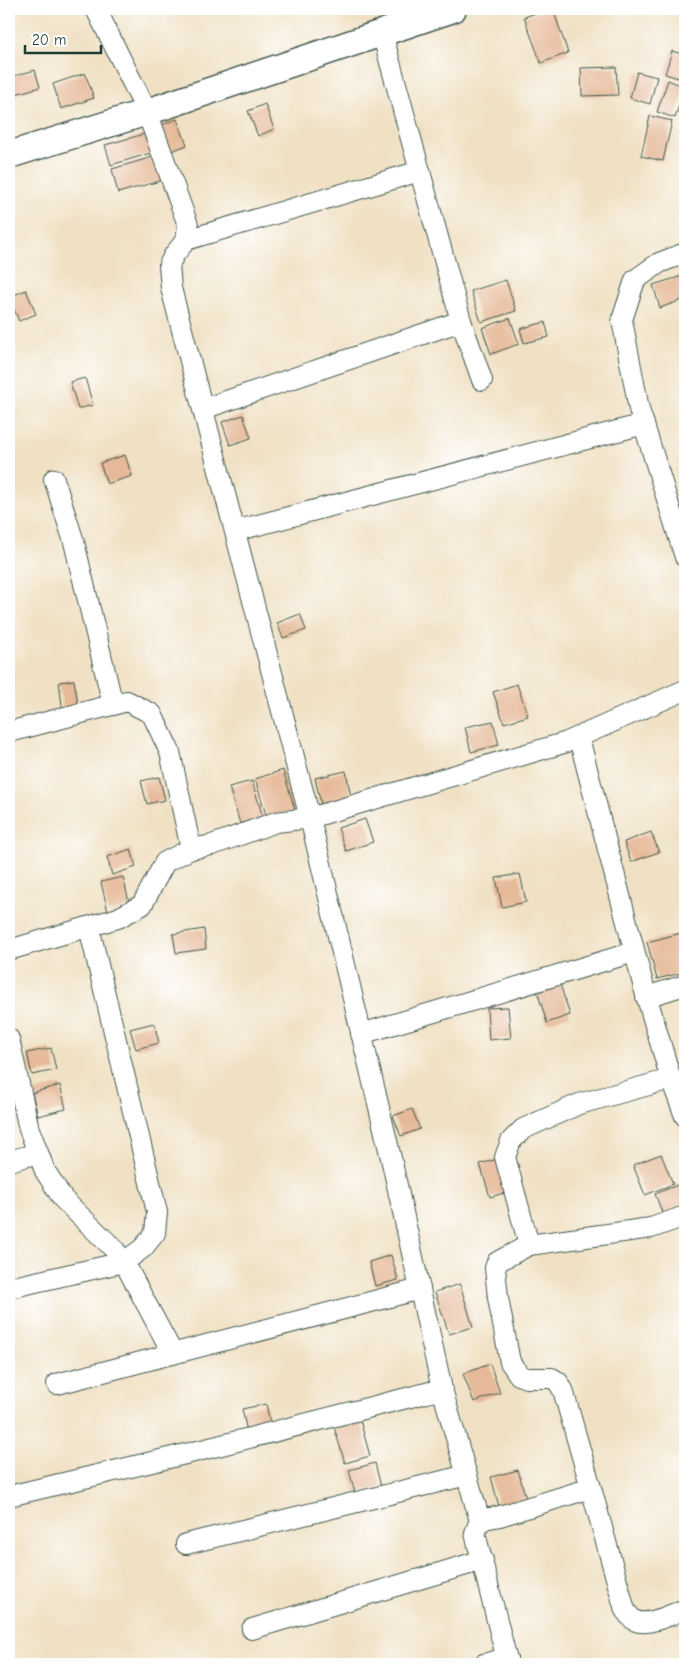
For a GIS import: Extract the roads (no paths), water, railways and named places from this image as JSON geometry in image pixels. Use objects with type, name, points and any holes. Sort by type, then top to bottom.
[{"type":"street","points":[[96,9],[147,112],[188,225],[186,240],[169,265],[171,281],[310,818],[442,1389],[480,1521],[475,1533],[508,1661],[484,1664]]},
{"type":"street","points":[[9,155],[147,112],[396,22],[453,9]]},
{"type":"street","points":[[396,22],[420,171],[461,321],[482,380]]},
{"type":"street","points":[[186,240],[420,171]]},
{"type":"street","points":[[685,253],[659,263],[635,280],[622,320],[639,409],[685,558]]},
{"type":"street","points":[[203,409],[461,321]]},
{"type":"street","points":[[235,531],[644,424]]},
{"type":"street","points":[[54,479],[74,542],[113,705]]},
{"type":"street","points":[[9,950],[118,918],[142,905],[165,862],[191,849],[212,845],[276,822],[310,818],[579,738],[685,690]]},
{"type":"street","points":[[9,732],[127,701],[152,714],[170,752],[191,849]]},
{"type":"street","points":[[579,738],[646,997],[671,1079],[685,1116]]},
{"type":"street","points":[[9,1288],[124,1262],[143,1248],[155,1233],[157,1212],[89,927]]},
{"type":"street","points":[[361,1034],[634,952]]},
{"type":"street","points":[[646,997],[685,984]]},
{"type":"street","points":[[9,1039],[29,1129],[45,1171],[63,1199],[114,1248],[124,1262],[173,1354]]},
{"type":"street","points":[[529,1246],[506,1157],[511,1140],[523,1129],[580,1104],[671,1079]]},
{"type":"street","points":[[9,1161],[38,1153]]},
{"type":"street","points":[[685,1216],[651,1228],[529,1246],[504,1257],[497,1262],[495,1268],[498,1298],[510,1362],[519,1375],[526,1378],[552,1378],[558,1382],[563,1390],[625,1610],[635,1621],[646,1623],[685,1609]]},
{"type":"street","points":[[57,1384],[420,1289]]},
{"type":"street","points":[[9,1496],[198,1452],[442,1389]]},
{"type":"street","points":[[186,1544],[467,1475]]},
{"type":"street","points":[[480,1521],[591,1488]]},
{"type":"street","points":[[252,1629],[483,1560]]}]
